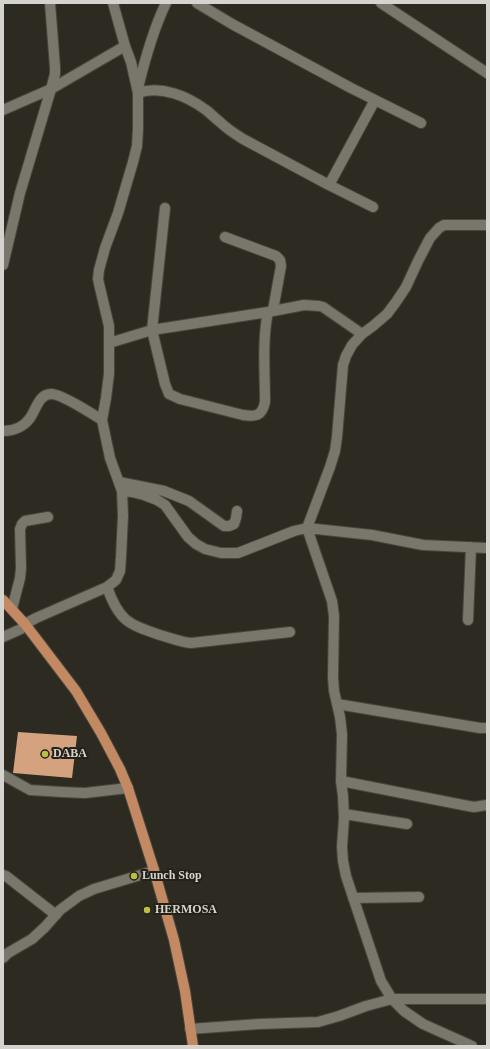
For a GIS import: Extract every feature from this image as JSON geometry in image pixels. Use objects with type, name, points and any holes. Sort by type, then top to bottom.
[{"type":"main road","points":[[3,600],[25,624],[60,670],[87,709],[120,769],[128,788],[165,905],[180,965],[193,1046]]},
{"type":"street","points":[[3,265],[20,193],[55,74],[50,3]]},
{"type":"street","points":[[113,3],[138,91]]},
{"type":"street","points":[[3,637],[21,629],[25,624],[107,587],[116,580],[120,571],[123,523],[121,487],[110,458],[102,420],[109,374],[109,326],[98,279],[105,248],[118,213],[137,146],[138,91],[147,51],[156,25],[166,3]]},
{"type":"street","points":[[196,3],[272,46],[421,123]]},
{"type":"street","points":[[381,3],[487,73]]},
{"type":"street","points":[[3,110],[51,89],[125,46]]},
{"type":"street","points":[[138,91],[155,90],[170,92],[185,98],[206,110],[232,132],[243,139],[373,207]]},
{"type":"street","points":[[329,185],[375,100]]},
{"type":"street","points":[[164,208],[152,330],[165,384],[169,394],[180,399],[243,415],[256,416],[264,408],[265,402],[264,338],[266,322],[281,266],[280,260],[276,256],[225,237]]},
{"type":"street","points":[[472,1046],[423,1024],[404,1011],[392,999],[381,981],[353,898],[346,876],[342,847],[344,814],[341,780],[342,734],[333,677],[334,616],[332,601],[307,528],[335,451],[343,365],[352,345],[362,334],[387,314],[396,302],[406,287],[430,238],[439,228],[444,225],[487,225]]},
{"type":"street","points":[[109,343],[152,330],[304,305],[320,306],[362,334]]},
{"type":"street","points":[[3,431],[12,430],[25,424],[39,402],[45,395],[50,394],[70,401],[102,420]]},
{"type":"street","points":[[121,487],[161,503],[188,537],[196,544],[205,549],[221,554],[238,553],[294,531],[307,528],[372,535],[423,544],[487,548]]},
{"type":"street","points":[[121,487],[158,489],[164,491],[189,501],[224,526],[234,524],[237,511]]},
{"type":"street","points":[[12,609],[21,568],[20,529],[25,521],[48,518]]},
{"type":"street","points":[[468,620],[471,547]]},
{"type":"street","points":[[107,587],[116,607],[123,617],[130,623],[139,628],[184,642],[209,641],[290,632]]},
{"type":"street","points":[[337,704],[487,728]]},
{"type":"street","points":[[3,775],[30,790],[85,793],[128,788]]},
{"type":"street","points":[[341,780],[474,807],[487,805]]},
{"type":"street","points":[[344,814],[407,824]]},
{"type":"street","points":[[3,958],[8,953],[32,938],[45,927],[60,910],[79,896],[154,870]]},
{"type":"street","points":[[3,875],[56,915]]},
{"type":"street","points":[[353,898],[419,897]]},
{"type":"street","points":[[190,1029],[259,1024],[318,1022],[392,999],[487,999]]},
{"type":"building","name":"DABA","points":[[18,732],[77,736],[72,778],[13,773]]},
{"type":"place","name":"DABA","points":[[45,754]]},
{"type":"place","name":"Lunch Stop","points":[[134,876]]},
{"type":"place","name":"HERMOSA","points":[[147,910]]}]
